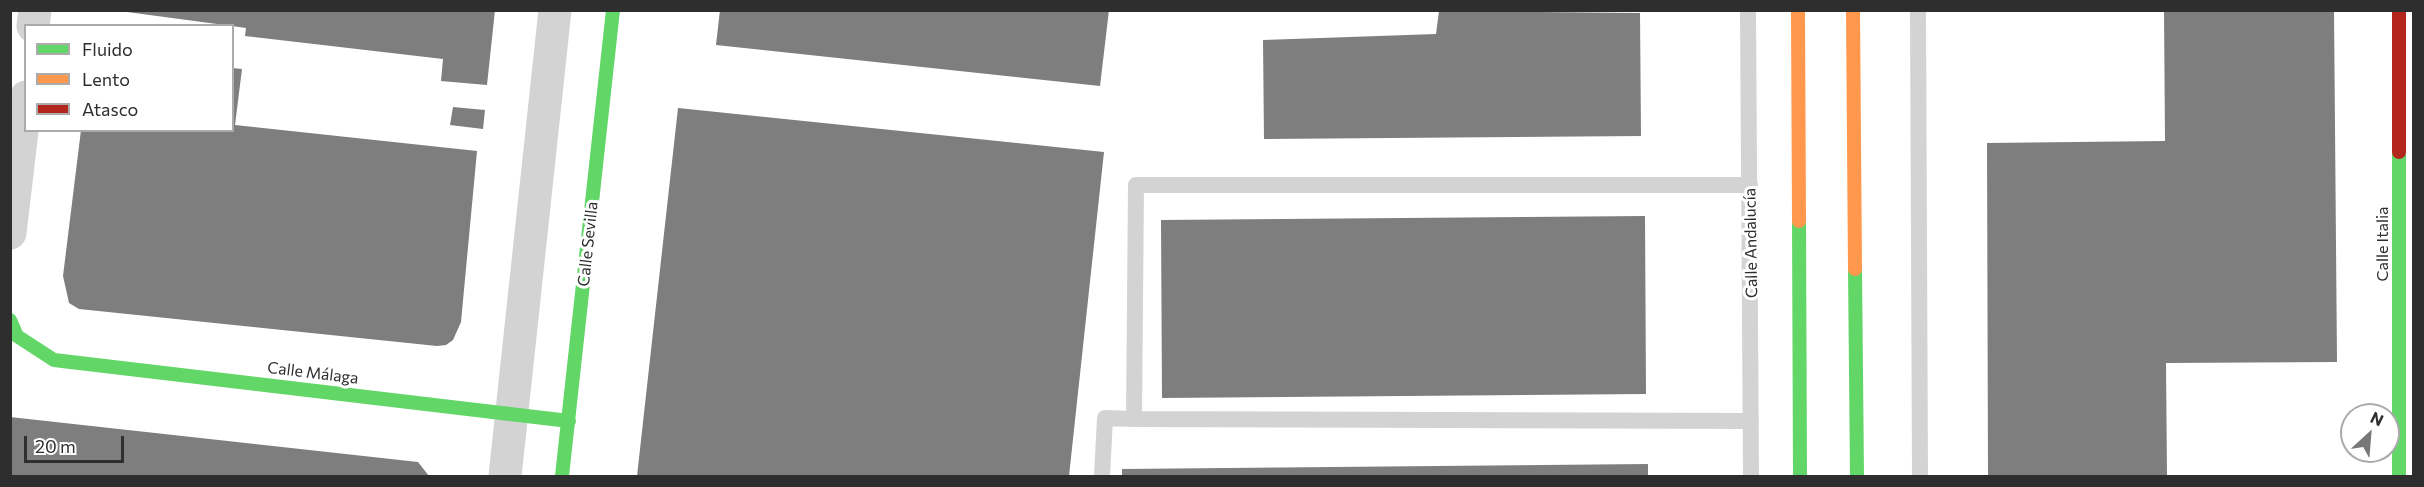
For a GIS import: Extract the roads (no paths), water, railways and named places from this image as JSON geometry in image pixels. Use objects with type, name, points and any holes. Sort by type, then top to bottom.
[{"type":"street","points":[[505,477],[555,10]]},
{"type":"street","name":"Calle Sevilla","points":[[562,477],[614,10]]},
{"type":"street","points":[[1798,10],[1800,477]]},
{"type":"street","points":[[1854,10],[1857,477]]},
{"type":"street","name":"Calle Italia","points":[[2399,10],[2400,477]]},
{"type":"street","points":[[10,233],[24,114]]},
{"type":"street","name":"Calle Málaga","points":[[10,320],[17,336],[54,360],[568,421]]},
{"type":"lane","name":"Calle Andalucía","points":[[1748,10],[1751,477]]},
{"type":"lane","points":[[1918,10],[1920,477]]},
{"type":"lane","points":[[1134,419],[1136,185],[1750,185]]},
{"type":"lane","points":[[1102,477],[1105,418],[1751,421]]}]
